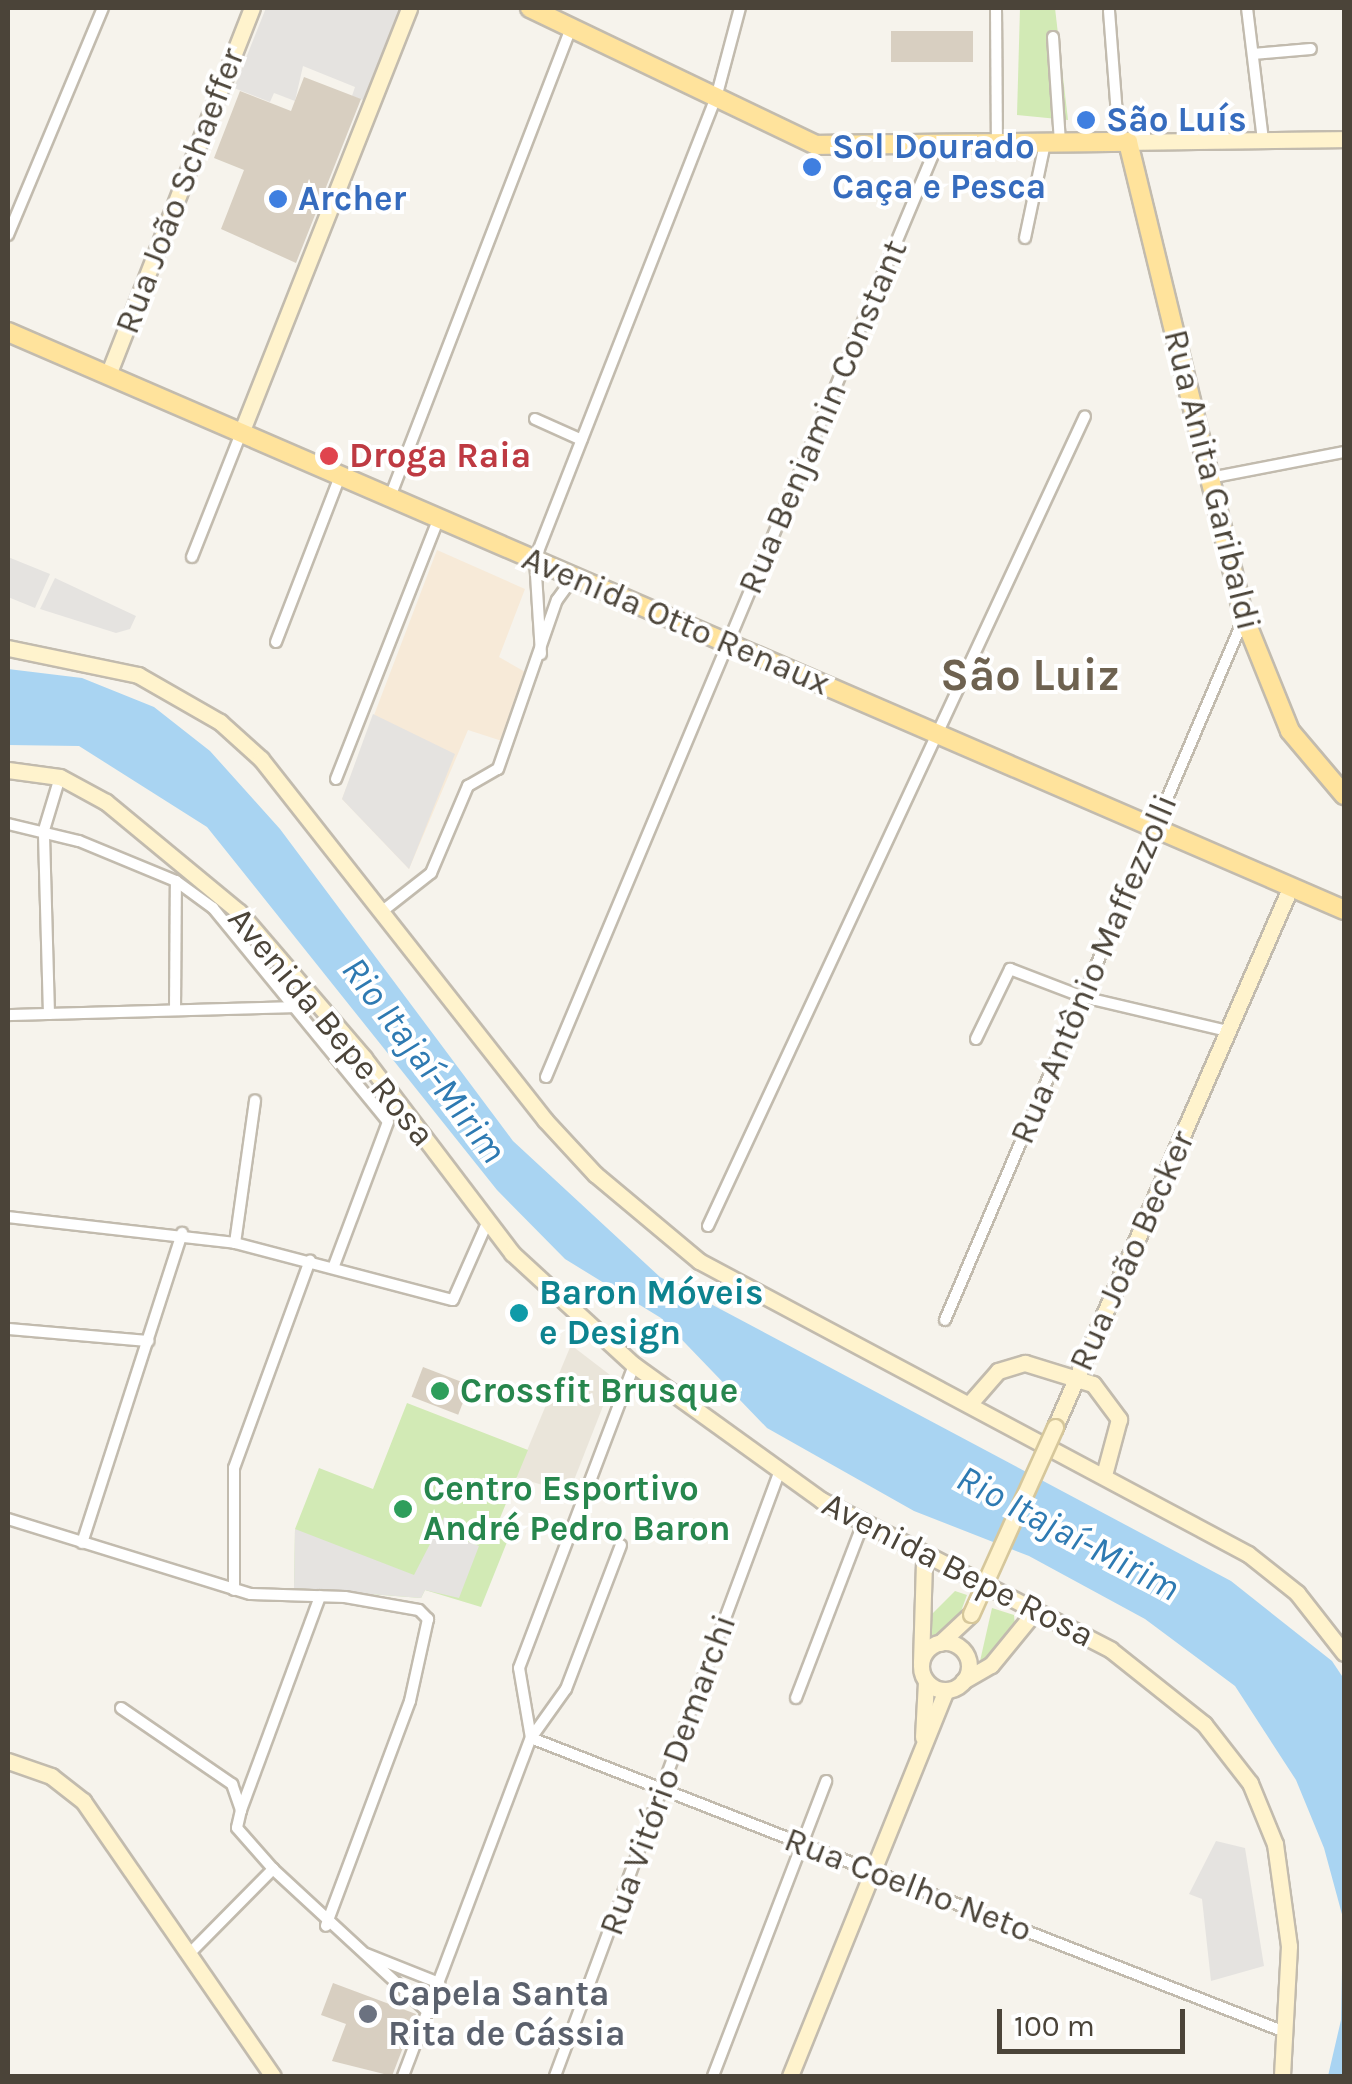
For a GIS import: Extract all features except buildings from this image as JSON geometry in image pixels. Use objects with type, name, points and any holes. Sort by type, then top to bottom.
[{"type":"main road","name":"Rua João Schaeffer","points":[[108,375],[252,8]]},
{"type":"main road","points":[[241,433],[409,8]]},
{"type":"main road","points":[[530,8],[816,144],[1344,139]]},
{"type":"main road","name":"Rua Anita Garibaldi","points":[[1124,142],[1244,618],[1290,730],[1344,795]]},
{"type":"main road","name":"Avenida Otto Renaux","points":[[8,332],[1344,910]]},
{"type":"main road","points":[[8,648],[88,659],[196,705],[262,759],[545,1120],[664,1234],[742,1288],[971,1402],[1248,1554],[1297,1594],[1344,1654]]},
{"type":"main road","name":"Avenida Bepe Rosa","points":[[8,770],[60,777],[131,819],[239,912],[394,1095],[487,1223],[634,1366],[780,1473],[862,1526],[1111,1650],[1173,1695],[1250,1783],[1282,1878],[1286,2032],[1282,2076]]},
{"type":"main road","name":"Rua João Becker","points":[[964,1652],[971,1615],[1291,886]]},
{"type":"main road","points":[[971,1402],[998,1372],[1025,1362],[1077,1377],[1116,1408],[1104,1475]]},
{"type":"main road","points":[[923,1737],[924,1559]]},
{"type":"main road","points":[[790,2076],[869,1869],[946,1690],[991,1664],[1036,1610]]},
{"type":"main road","name":"Rua João Becker","points":[[940,1643],[971,1615]]},
{"type":"main road","points":[[921,1663],[940,1643],[964,1652],[963,1681]]},
{"type":"main road","points":[[926,1680],[946,1690]]},
{"type":"main road","points":[[8,1761],[50,1776],[83,1800],[274,2076]]},
{"type":"street","points":[[8,235],[102,8]]},
{"type":"street","points":[[541,654],[535,559],[716,98],[740,8]]},
{"type":"street","points":[[996,8],[997,143]]},
{"type":"street","points":[[1248,8],[1264,140]]},
{"type":"street","points":[[1110,11],[1124,142]]},
{"type":"street","points":[[390,497],[571,28]]},
{"type":"street","points":[[1025,238],[1052,143],[1053,37]]},
{"type":"street","points":[[1253,54],[1311,49]]},
{"type":"street","name":"Rua Benjamin Constant","points":[[546,1077],[937,145]]},
{"type":"street","points":[[708,1226],[1085,416]]},
{"type":"street","points":[[535,419],[582,440]]},
{"type":"street","points":[[192,557],[241,433]]},
{"type":"street","points":[[1210,478],[1344,452]]},
{"type":"street","points":[[276,642],[340,476]]},
{"type":"street","points":[[336,779],[439,518]]},
{"type":"street","points":[[380,913],[442,859],[468,786],[498,769],[557,600],[574,577]]},
{"type":"street","name":"Rua Antônio Maffezzolli","points":[[945,1320],[1244,618]]},
{"type":"street","points":[[50,1014],[44,830],[60,777]]},
{"type":"street","points":[[8,824],[44,830],[176,882],[225,920],[388,1122],[334,1266]]},
{"type":"street","points":[[175,1010],[176,882]]},
{"type":"street","points":[[976,1038],[1010,968],[1083,997],[1228,1031]]},
{"type":"street","points":[[8,1015],[293,1007]]},
{"type":"street","points":[[235,1243],[255,1100]]},
{"type":"street","points":[[8,1217],[182,1233],[310,1260],[452,1300],[487,1223]]},
{"type":"street","points":[[82,1542],[182,1233]]},
{"type":"street","points":[[234,1590],[234,1468],[310,1260]]},
{"type":"street","points":[[8,1329],[148,1341]]},
{"type":"street","points":[[531,1738],[520,1668],[634,1366]]},
{"type":"street","name":"Rua Vitório Demarchi","points":[[555,2076],[780,1473]]},
{"type":"street","points":[[8,1519],[234,1590],[320,1596],[419,1610],[428,1619],[410,1701],[326,1926]]},
{"type":"street","points":[[796,1698],[862,1526]]},
{"type":"street","points":[[403,2076],[531,1738],[566,1688],[621,1546]]},
{"type":"street","points":[[320,1596],[241,1810],[241,1836],[326,1926],[428,2012]]},
{"type":"street","points":[[121,1708],[224,1775],[241,1810]]},
{"type":"street","name":"Rua Coelho Neto","points":[[531,1738],[1286,2032]]},
{"type":"street","points":[[713,2076],[826,1782]]},
{"type":"street","points":[[191,1952],[272,1869]]},
{"type":"street","points":[[356,1950],[439,1983]]},
{"type":"shaded area","points":[[266,8],[400,8],[363,100],[352,96],[355,87],[303,66],[295,101],[274,93],[270,102],[234,88]]},
{"type":"shaded area","points":[[437,550],[525,589],[499,657],[527,673],[502,741],[468,730],[409,869],[342,799]]},
{"type":"shaded area","points":[[8,557],[50,574],[35,608],[8,597]]},
{"type":"shaded area","points":[[55,578],[136,616],[130,629],[116,633],[40,609]]},
{"type":"shaded area","points":[[373,714],[455,754],[409,869],[342,799]]},
{"type":"shaded area","points":[[571,1345],[614,1378],[569,1493],[516,1477]]},
{"type":"shaded area","points":[[444,1517],[456,1522],[451,1535],[479,1546],[459,1598],[425,1590],[421,1598],[294,1588],[295,1529],[414,1575]]},
{"type":"shaded area","points":[[1216,1841],[1245,1848],[1264,1966],[1211,1981],[1202,1899],[1189,1894]]},
{"type":"green space","points":[[1020,8],[1055,8],[1068,120],[1017,115]]},
{"type":"green space","name":"Centro Esportivo André Pedro Baron","points":[[407,1403],[528,1450],[493,1535],[507,1542],[481,1607],[425,1590],[421,1598],[294,1588],[295,1529],[319,1468],[373,1489]]},
{"type":"green space","points":[[955,1591],[967,1595],[960,1614],[928,1644],[930,1616]]},
{"type":"green space","points":[[992,1608],[1014,1615],[1015,1626],[978,1670]]},
{"type":"water","name":"Rio Itajaí-Mirim","points":[[8,669],[82,678],[154,707],[210,751],[280,829],[513,1141],[660,1277],[1231,1581],[1332,1661],[1344,1679],[1344,2076],[1328,2076],[1341,2020],[1343,1918],[1324,1848],[1296,1780],[1235,1686],[1145,1619],[1029,1556],[914,1511],[767,1428],[661,1318],[565,1259],[497,1190],[207,827],[79,746],[8,745]]},
{"type":"place","name":"São Luís","points":[[1086,120]]},
{"type":"place","name":"Sol Dourado Caça e Pesca","points":[[812,167]]},
{"type":"place","name":"Archer","points":[[278,199]]},
{"type":"place","name":"Droga Raia","points":[[329,456]]},
{"type":"place","name":"Baron Móveis e Design","points":[[519,1313]]},
{"type":"place","name":"Crossfit Brusque","points":[[440,1391]]},
{"type":"place","name":"Centro Esportivo André Pedro Baron","points":[[403,1509]]},
{"type":"place","name":"Capela Santa Rita de Cássia","points":[[368,2014]]},
{"type":"district","name":"São Luiz","points":[[1030,676]]}]
